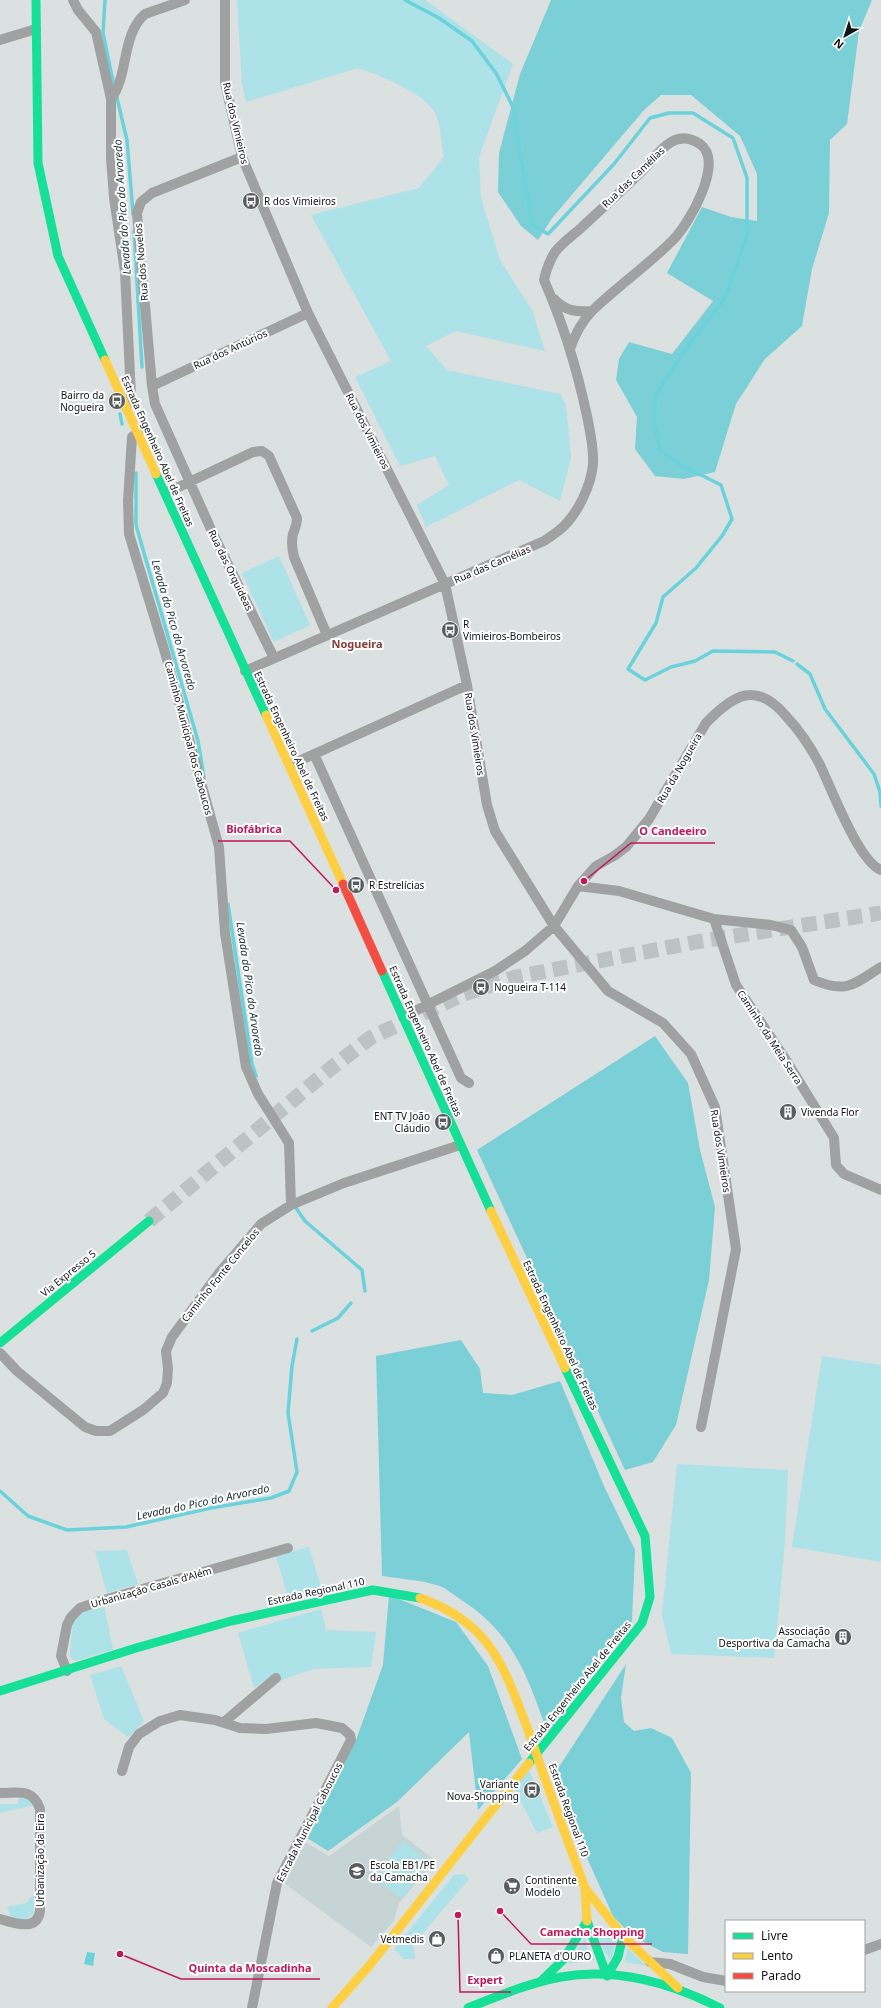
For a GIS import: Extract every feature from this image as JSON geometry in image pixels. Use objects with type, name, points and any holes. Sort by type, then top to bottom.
[{"type":"main road","name":"Estrada Engenheiro Abel de Freitas","points":[[36,0],[38,163],[58,256],[166,493],[244,671],[290,765],[460,1145],[645,1536],[650,1597],[642,1623],[509,1787],[369,1966],[332,2008]]},
{"type":"main road","name":"Via Expresso 5","points":[[0,1343],[149,1221]]},
{"type":"main road","name":"Estrada Regional 110","points":[[0,1691],[136,1648],[231,1621],[373,1590],[391,1591],[417,1596],[453,1611],[486,1640],[499,1661],[512,1688],[585,1888],[587,1921],[607,1976]]},
{"type":"main road","name":"Estrada Regional 110","points":[[585,1888],[623,1936],[680,1990]]},
{"type":"main road","points":[[540,1982],[564,1959],[587,1921],[614,1926]]},
{"type":"main road","points":[[607,1976],[618,1957],[623,1936]]},
{"type":"main road","points":[[468,2008],[540,1982],[572,1975],[607,1976],[660,1983],[698,1996],[720,2008]]},
{"type":"street","points":[[73,0],[78,10],[96,32],[111,99],[111,158],[114,198],[125,272],[131,395],[131,400],[126,407]]},
{"type":"street","points":[[111,99],[118,89],[123,62],[134,28],[139,18],[145,14],[185,0]]},
{"type":"street","name":"Rua dos Vimieiros","points":[[225,0],[225,83],[242,157],[308,313],[445,584],[467,685],[487,805],[495,831],[554,926],[608,991],[663,1023],[691,1054],[715,1107],[736,1249],[701,1427]]},
{"type":"street","points":[[0,40],[36,29]]},
{"type":"street","name":"Rua das Camélias","points":[[244,671],[544,541],[564,526],[580,505],[590,481],[593,457],[591,437],[580,379],[544,280],[556,251],[626,187],[670,141],[684,138],[694,140],[702,146],[708,154],[710,165],[706,183],[690,216],[674,239],[592,311],[576,332],[570,349]]},
{"type":"street","name":"Rua dos Novelos","points":[[190,482],[155,404],[152,386],[137,213],[141,202],[152,193],[242,157]]},
{"type":"street","points":[[551,296],[561,307],[569,310],[592,311]]},
{"type":"street","name":"Rua dos Antúrios","points":[[152,386],[308,313]]},
{"type":"street","name":"Caminho Municipal dos Caboucos","points":[[138,433],[132,436],[128,501],[129,534],[164,649],[219,846],[226,933],[246,1067],[258,1094],[289,1143],[291,1205]]},
{"type":"street","points":[[166,493],[252,452],[262,451],[269,456],[297,518],[297,526],[293,533],[292,546],[294,557],[327,635]]},
{"type":"street","name":"Rua das Orquídeas","points":[[190,482],[274,658]]},
{"type":"street","points":[[290,765],[467,685]]},
{"type":"street","name":"Rua da Nogueira","points":[[403,1017],[495,971],[525,951],[554,926],[578,886],[596,866],[626,847],[649,818],[706,723],[733,699],[740,696],[760,696],[771,700],[795,725],[819,763],[855,840],[871,863],[881,870]]},
{"type":"street","points":[[314,754],[429,1004],[461,1078],[469,1083]]},
{"type":"street","points":[[578,886],[619,891],[714,919],[771,925],[791,930],[802,947],[814,980],[827,985],[849,987],[881,967]]},
{"type":"street","name":"Caminho da Meia Serra","points":[[714,919],[736,985],[786,1060],[834,1138],[836,1165],[844,1174],[881,1190]]},
{"type":"street","name":"Caminho Fonte Concelos","points":[[0,1353],[17,1371],[85,1426],[96,1431],[110,1431],[143,1410],[163,1393],[168,1376],[166,1351],[172,1338],[191,1309],[261,1224],[291,1205],[344,1183],[460,1145]]},
{"type":"street","name":"Urbanização Casais d'Além","points":[[67,1671],[61,1656],[63,1640],[71,1617],[80,1608],[100,1600],[288,1548]]},
{"type":"street","points":[[122,1771],[129,1747],[139,1734],[160,1721],[180,1715],[224,1722],[276,1678]]},
{"type":"street","name":"Estrada Municipal Caboucos","points":[[224,1722],[240,1728],[266,1729],[316,1723],[342,1728],[349,1733],[351,1740],[277,1883],[252,2008]]},
{"type":"street","name":"Urbanização da Eira","points":[[0,1793],[24,1793],[33,1795],[37,1800],[40,1809],[40,1911],[35,1922],[30,1924],[22,1925],[0,1919]]},
{"type":"street","points":[[865,1950],[881,1944]]},
{"type":"street","points":[[650,1962],[670,1964],[703,1977],[725,1981]]},
{"type":"shaded area","points":[[237,0],[425,0],[513,64],[479,157],[481,198],[500,260],[532,310],[545,351],[456,331],[426,346],[447,370],[560,394],[566,405],[571,458],[560,501],[519,480],[426,527],[417,505],[449,485],[435,456],[400,466],[355,377],[391,361],[311,215],[419,188],[444,157],[436,115],[431,107],[423,100],[402,86],[358,68],[246,102],[242,83]]},
{"type":"shaded area","points":[[551,0],[872,0],[859,31],[847,124],[830,140],[829,213],[812,269],[802,326],[765,359],[736,404],[715,472],[684,479],[655,476],[635,449],[637,417],[616,380],[619,359],[629,342],[672,354],[713,301],[667,273],[702,207],[731,217],[757,221],[757,174],[740,136],[691,95],[661,95],[644,110],[553,217],[538,240],[521,226],[498,192],[499,153],[520,74]]},
{"type":"shaded area","points":[[279,556],[310,625],[274,642],[242,573]]},
{"type":"shaded area","points":[[655,1036],[688,1083],[700,1150],[715,1207],[709,1280],[676,1425],[653,1462],[625,1470],[477,1150]]},
{"type":"shaded area","points":[[461,1340],[480,1369],[483,1393],[512,1395],[560,1381],[604,1486],[635,1550],[632,1621],[548,1734],[526,1676],[517,1658],[494,1627],[478,1612],[448,1590],[440,1586],[419,1581],[382,1576],[376,1356]]},
{"type":"shaded area","points":[[822,1356],[881,1365],[881,1562],[792,1547]]},
{"type":"shaded area","points":[[677,1464],[788,1470],[785,1543],[774,1658],[671,1654],[662,1615]]},
{"type":"shaded area","points":[[309,1547],[321,1587],[288,1597],[276,1556]]},
{"type":"shaded area","points":[[127,1550],[138,1584],[107,1593],[95,1551]]},
{"type":"shaded area","points":[[389,1595],[456,1622],[488,1666],[522,1759],[478,1810],[469,1732],[397,1802],[328,1851],[307,1838],[356,1740],[383,1665]]},
{"type":"shaded area","points":[[104,1605],[113,1650],[75,1661],[71,1658],[70,1653],[73,1622],[83,1612]]},
{"type":"shaded area","points":[[321,1609],[326,1630],[376,1632],[371,1667],[313,1669],[281,1680],[276,1674],[254,1688],[238,1633]]},
{"type":"shaded area","points":[[626,1664],[621,1698],[624,1722],[634,1731],[651,1728],[672,1738],[691,1773],[688,1954],[663,1952],[632,1936],[613,1916],[583,1849],[555,1773]]},
{"type":"shaded area","points":[[121,1666],[144,1721],[128,1737],[104,1719],[90,1675]]},
{"type":"shaded area","points":[[529,1770],[553,1827],[537,1833],[514,1788]]},
{"type":"shaded area","points":[[19,1797],[28,1798],[35,1805],[0,1813],[0,1804],[18,1804]]},
{"type":"shaded area","name":"Escola EB1/PE da Camacha","points":[[399,1806],[402,1835],[435,1860],[399,1903],[394,1921],[371,1947],[284,1883],[303,1841],[329,1856]]},
{"type":"shaded area","points":[[403,1841],[430,1863],[401,1898],[375,1877]]},
{"type":"shaded area","points":[[465,1874],[469,1879],[413,1945],[415,1959],[404,1959],[394,1949],[454,1875]]},
{"type":"shaded area","points":[[35,1896],[34,1912],[29,1917],[26,1919],[18,1919],[11,1916],[7,1907],[26,1903],[31,1897]]},
{"type":"shaded area","points":[[605,1931],[612,1934],[616,1943],[611,1960],[605,1953],[599,1939]]},
{"type":"shaded area","points":[[585,1937],[588,1950],[594,1960],[568,1964]]},
{"type":"shaded area","points":[[628,1948],[646,1966],[625,1962]]},
{"type":"shaded area","points":[[87,1952],[95,1953],[93,1966],[84,1964]]},
{"type":"waterway","name":"Levada do Pico do Arvoredo","points":[[105,0],[103,33],[114,86]]},
{"type":"waterway","points":[[405,0],[439,18],[472,41],[496,73],[513,107],[532,225],[548,234],[614,164],[650,118],[669,113],[693,113],[733,138],[747,178],[747,235],[724,300],[687,347],[656,395],[654,423],[661,452],[683,466],[721,485],[732,519],[722,536],[696,568],[663,597],[656,623],[628,669],[645,680],[671,667],[695,661],[713,651],[775,652],[793,661]]},
{"type":"waterway","name":"Levada do Pico do Arvoredo","points":[[116,94],[127,140],[133,214]]},
{"type":"waterway","name":"Levada do Pico do Arvoredo","points":[[134,231],[142,367]]},
{"type":"waterway","name":"Levada do Pico do Arvoredo","points":[[120,414],[122,424]]},
{"type":"waterway","name":"Levada do Pico do Arvoredo","points":[[136,473],[136,525],[198,741],[204,777]]},
{"type":"waterway","points":[[797,664],[810,674],[825,709],[874,774],[880,792],[881,806]]},
{"type":"waterway","name":"Levada do Pico do Arvoredo","points":[[228,904],[252,1064],[256,1076]]},
{"type":"waterway","name":"Levada do Pico do Arvoredo","points":[[296,1208],[305,1221],[362,1270],[365,1291]]},
{"type":"waterway","name":"Levada do Pico do Arvoredo","points":[[312,1331],[338,1318],[351,1303]]},
{"type":"waterway","name":"Levada do Pico do Arvoredo","points":[[0,1491],[28,1516],[67,1530],[126,1527],[211,1508],[271,1498],[289,1491],[297,1472],[288,1413],[292,1366],[297,1339]]},
{"type":"tunnel","points":[[149,1221],[330,1069],[370,1038],[464,994],[516,977],[696,942],[881,913]]},
{"type":"traffic: fast","points":[[36,0],[38,163],[58,256],[105,360]]},
{"type":"traffic: fast","points":[[156,474],[266,715]]},
{"type":"traffic: fast","points":[[382,971],[491,1211]]},
{"type":"traffic: fast","points":[[0,1343],[149,1221]]},
{"type":"traffic: fast","points":[[529,1763],[642,1623],[650,1597],[645,1536],[565,1368]]},
{"type":"traffic: fast","points":[[0,1691],[136,1648],[231,1621],[373,1590],[420,1598]]},
{"type":"traffic: fast","points":[[587,1921],[607,1976]]},
{"type":"traffic: fast","points":[[541,1981],[564,1959],[587,1921]]},
{"type":"traffic: fast","points":[[607,1976],[618,1957],[623,1936]]},
{"type":"traffic: fast","points":[[468,2008],[514,1990],[537,1983],[581,1974],[602,1974],[643,1979],[682,1991],[720,2008]]},
{"type":"traffic: slow","points":[[105,360],[156,474]]},
{"type":"traffic: slow","points":[[266,715],[343,884]]},
{"type":"traffic: slow","points":[[491,1211],[565,1368]]},
{"type":"traffic: slow","points":[[420,1598],[444,1608],[463,1620],[479,1634],[502,1666],[528,1730]]},
{"type":"traffic: slow","points":[[528,1730],[544,1776]]},
{"type":"traffic: slow","points":[[332,2008],[369,1966],[529,1763]]},
{"type":"traffic: slow","points":[[544,1776],[585,1888],[587,1921]]},
{"type":"traffic: slow","points":[[585,1888],[623,1936],[678,1988]]},
{"type":"traffic: jam","points":[[343,884],[382,971]]},
{"type":"place","name":"R dos Vimieiros","points":[[251,201]]},
{"type":"place","name":"Bairro da Nogueira","points":[[117,401]]},
{"type":"place","name":"R Vimieiros-Bombeiros","points":[[450,630]]},
{"type":"place","name":"O Candeeiro","points":[[584,881]]},
{"type":"place","name":"R Estrelícias","points":[[356,885]]},
{"type":"place","name":"Biofábrica","points":[[336,890]]},
{"type":"place","name":"Nogueira T-114","points":[[481,987]]},
{"type":"place","name":"Vivenda Flor","points":[[788,1112]]},
{"type":"place","name":"ENT TV João Cláudio","points":[[443,1122]]},
{"type":"place","name":"Associação Desportiva da Camacha","points":[[843,1637]]},
{"type":"place","name":"Variante Nova-Shopping","points":[[532,1790]]},
{"type":"place","name":"Escola EB1/PE da Camacha","points":[[357,1871]]},
{"type":"place","name":"Continente Modelo","points":[[512,1886]]},
{"type":"place","name":"Camacha Shopping","points":[[500,1911]]},
{"type":"place","name":"Expert","points":[[458,1915]]},
{"type":"place","name":"Vetmedis","points":[[437,1939]]},
{"type":"place","name":"Quinta da Moscadinha","points":[[120,1954]]},
{"type":"place","name":"PLANETA d'OURO","points":[[496,1956]]},
{"type":"district","name":"Nogueira","points":[[357,644]]}]
